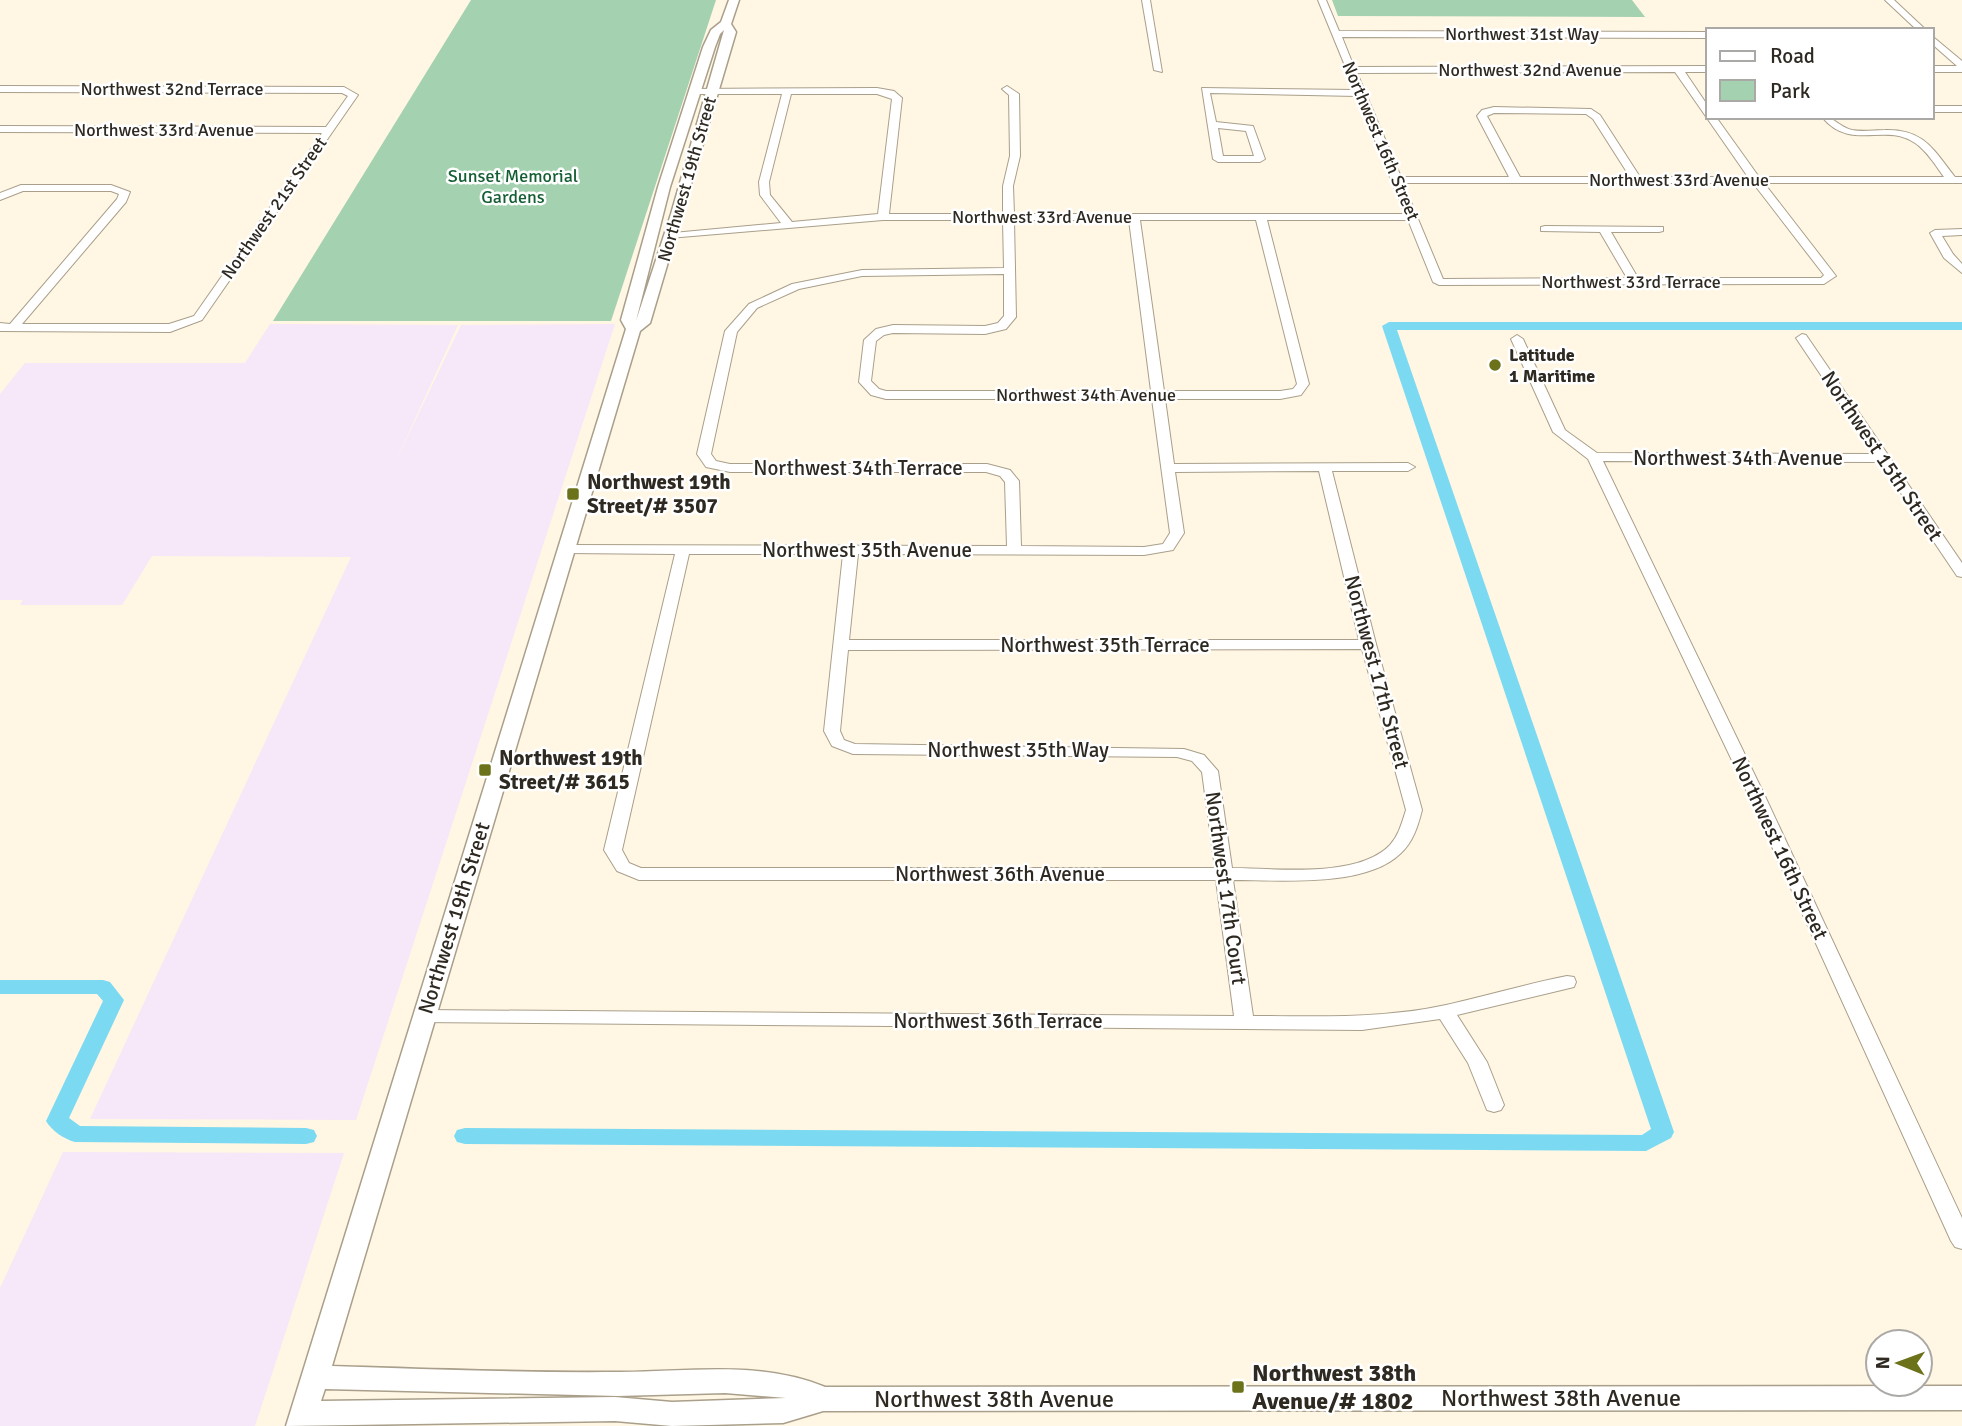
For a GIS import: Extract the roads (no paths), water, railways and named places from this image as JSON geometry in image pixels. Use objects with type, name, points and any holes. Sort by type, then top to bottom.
[{"type":"street","name":"Northwest 19th Street","points":[[302,1420],[633,329],[628,320],[642,264],[715,32],[726,24],[734,0]]},
{"type":"street","points":[[1146,0],[1159,70]]},
{"type":"street","name":"Northwest 16th Street","points":[[1322,0],[1439,282]]},
{"type":"street","points":[[1889,0],[1920,28]]},
{"type":"street","name":"Northwest 19th Street","points":[[633,329],[643,324],[673,236],[712,91],[731,32],[726,24]]},
{"type":"street","name":"Northwest 31st Way","points":[[1336,34],[1706,35]]},
{"type":"street","points":[[1934,41],[1962,67]]},
{"type":"street","points":[[1934,69],[1962,67]]},
{"type":"street","points":[[1678,69],[1706,110]]},
{"type":"street","name":"Northwest 32nd Avenue","points":[[1351,70],[1706,69]]},
{"type":"street","name":"Northwest 32nd Terrace","points":[[0,89],[344,90]]},
{"type":"street","points":[[1007,89],[1014,94],[1015,156],[1007,186],[1009,271]]},
{"type":"street","name":"Northwest 21st Street","points":[[6,327],[170,328],[185,325],[198,318],[354,95],[344,90]]},
{"type":"street","points":[[1212,125],[1250,128],[1260,159],[1218,159],[1205,90],[1361,93]]},
{"type":"street","points":[[695,91],[891,93],[897,98],[883,217]]},
{"type":"street","points":[[787,91],[764,182],[765,195],[789,226]]},
{"type":"street","points":[[1934,109],[1962,109]]},
{"type":"street","points":[[1516,180],[1482,116],[1485,112],[1588,111],[1597,117],[1637,180]]},
{"type":"street","points":[[1713,119],[1758,180]]},
{"type":"street","points":[[1828,119],[1833,126],[1843,132],[1894,134],[1920,141],[1957,180]]},
{"type":"street","name":"Northwest 33rd Avenue","points":[[0,129],[328,130]]},
{"type":"street","name":"Northwest 33rd Avenue","points":[[1397,180],[1957,180]]},
{"type":"street","name":"Northwest 33rd Terrace","points":[[1439,282],[1824,281],[1830,276],[1758,180]]},
{"type":"street","points":[[0,197],[12,190],[111,188],[125,192],[122,200],[6,327]]},
{"type":"street","name":"Northwest 33rd Avenue","points":[[673,236],[883,217],[1412,217]]},
{"type":"street","points":[[1134,217],[1168,468],[1408,467]]},
{"type":"street","name":"Northwest 34th Avenue","points":[[1009,271],[1010,317],[1002,326],[985,330],[893,329],[880,332],[870,340],[865,382],[875,392],[886,395],[1280,395],[1297,392],[1303,384],[1261,217]]},
{"type":"street","points":[[1545,229],[1659,229]]},
{"type":"street","points":[[1604,229],[1635,283]]},
{"type":"street","points":[[1962,232],[1935,233],[1948,256],[1962,270]]},
{"type":"street","name":"Northwest 34th Terrace","points":[[1009,271],[903,270],[838,277],[796,286],[753,306],[731,331],[704,454],[711,464],[730,468],[987,468],[1005,473],[1012,481],[1014,551]]},
{"type":"street","name":"Northwest 15th Street","points":[[1802,338],[1962,573]]},
{"type":"street","points":[[1517,339],[1559,432],[1594,457]]},
{"type":"street","name":"Northwest 16th Street","points":[[1594,457],[1756,794],[1962,1241]]},
{"type":"street","name":"Northwest 34th Avenue","points":[[1594,457],[1882,458]]},
{"type":"street","name":"Northwest 35th Avenue","points":[[566,550],[1144,551],[1168,547],[1178,533],[1168,468]]},
{"type":"street","name":"Northwest 17th Street","points":[[1325,468],[1368,645],[1413,810],[1410,827],[1399,849],[1378,863]]},
{"type":"street","name":"Northwest 36th Avenue","points":[[682,550],[613,850],[623,867],[639,874],[1334,874],[1378,863]]},
{"type":"street","points":[[842,645],[852,550]]},
{"type":"street","name":"Northwest 35th Terrace","points":[[842,645],[1368,645]]},
{"type":"street","name":"Northwest 35th Way","points":[[842,645],[832,731],[838,743],[853,749],[1178,752],[1198,758]]},
{"type":"street","name":"Northwest 17th Court","points":[[1198,758],[1210,771],[1244,1022]]},
{"type":"street","name":"Northwest 36th Terrace","points":[[424,1017],[1362,1023],[1446,1012],[1567,982]]},
{"type":"street","points":[[1446,1012],[1477,1062],[1494,1105]]},
{"type":"street","name":"Northwest 38th Avenue","points":[[315,1377],[606,1383],[766,1383],[808,1389],[823,1399]]},
{"type":"street","name":"Northwest 38th Avenue","points":[[302,1420],[615,1409],[673,1415],[783,1411],[823,1399],[1962,1398]]},
{"type":"waterway","points":[[465,1136],[1646,1143],[1663,1132],[1389,326],[1962,326]]},
{"type":"waterway","points":[[0,987],[103,987],[114,1000],[57,1121],[75,1134],[306,1136]]},
{"type":"place","name":"Latitude 1 Maritime","points":[[1495,365]]},
{"type":"place","name":"Northwest 19th Street/# 3507","points":[[573,494]]},
{"type":"place","name":"Northwest 19th Street/# 3615","points":[[485,770]]},
{"type":"place","name":"Northwest 38th Avenue/# 1802","points":[[1238,1387]]},
{"type":"park label","name":"Sunset Memorial Gardens","points":[[513,186]]}]
